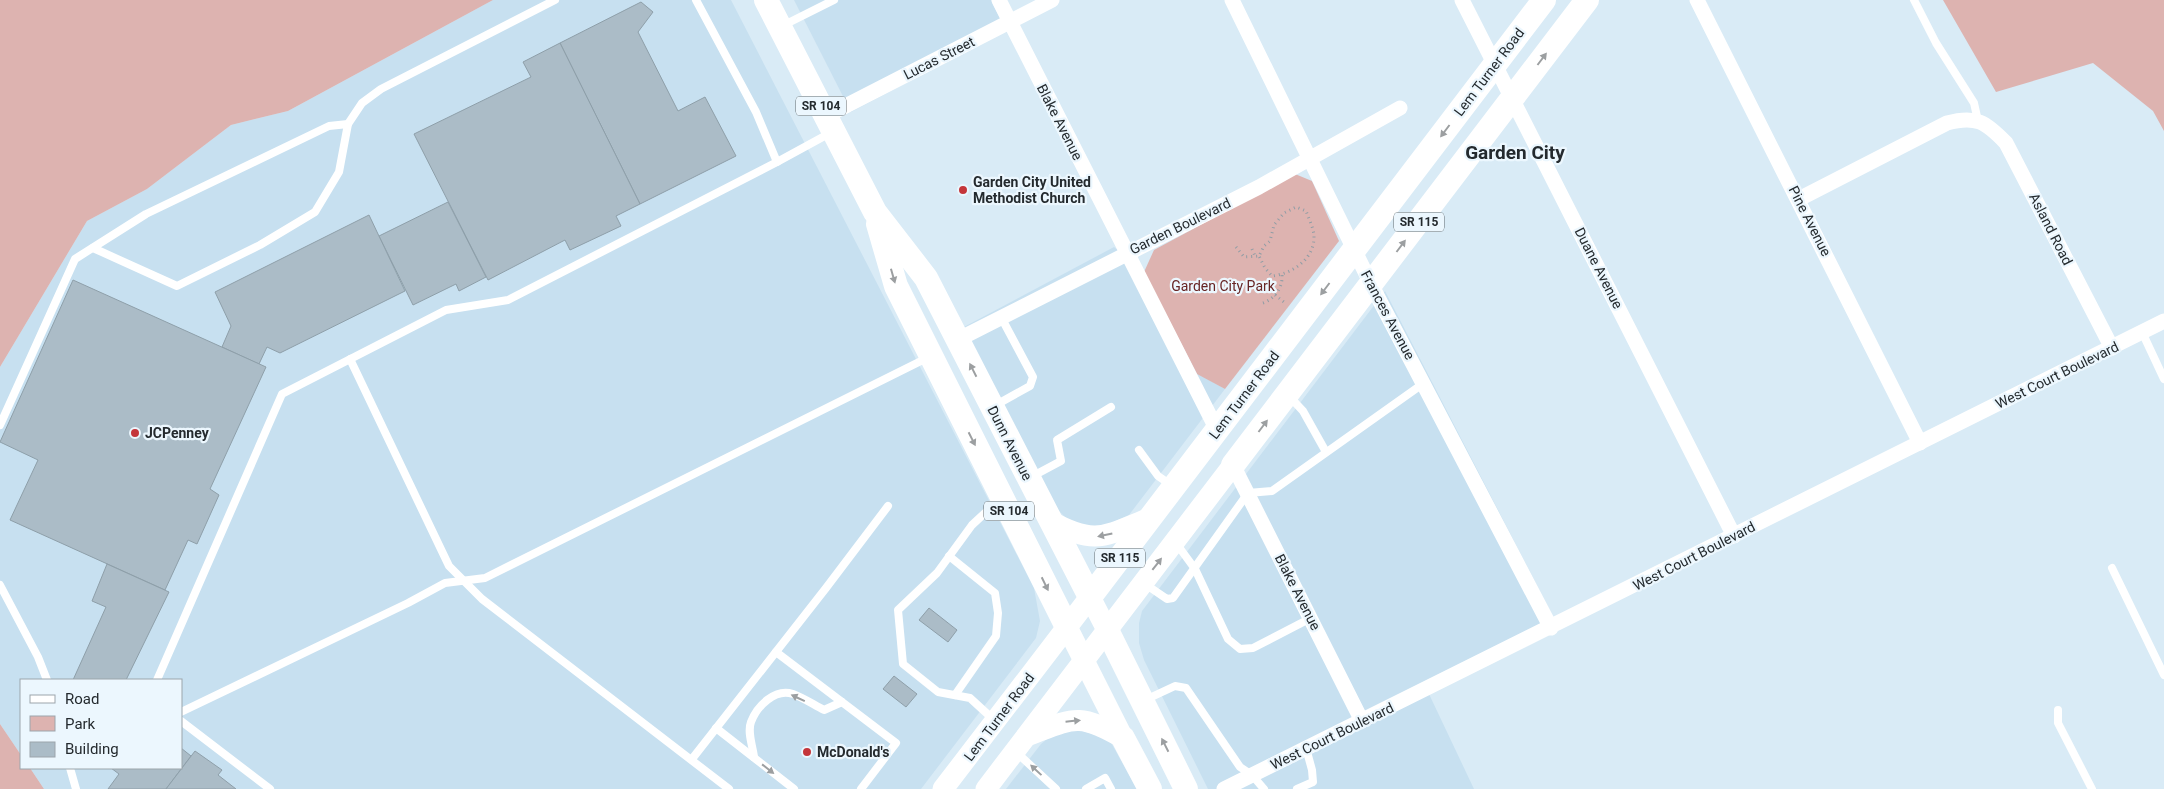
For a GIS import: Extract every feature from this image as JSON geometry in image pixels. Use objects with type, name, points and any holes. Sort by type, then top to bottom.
[{"type":"main road","name":"Dunn Avenue","points":[[766,0],[875,212],[926,278],[1107,630],[1186,789]]},
{"type":"main road","name":"Lem Turner Road","points":[[943,789],[1544,0]]},
{"type":"main road","name":"SR 115","points":[[991,785],[1143,582],[1587,0]]},
{"type":"main road","name":"Dunn Avenue","points":[[875,212],[896,286],[1150,789]]},
{"type":"main road","points":[[1050,520],[1068,531],[1091,537],[1112,533],[1150,518]]},
{"type":"main road","points":[[1021,743],[1065,721],[1076,720],[1100,724],[1123,738]]},
{"type":"street","name":"Blake Avenue","points":[[999,0],[1217,430]]},
{"type":"street","name":"Lucas Street","points":[[830,123],[1052,0]]},
{"type":"street","name":"Frances Avenue","points":[[1232,0],[1371,284],[1551,628]]},
{"type":"street","name":"Duane Avenue","points":[[1462,0],[1734,536]]},
{"type":"street","name":"Pine Avenue","points":[[1697,0],[1799,199],[1920,443]]},
{"type":"street","name":"Garden Boulevard","points":[[957,340],[1259,187],[1400,108]]},
{"type":"street","points":[[1799,199],[1947,123],[1964,119],[1978,120]]},
{"type":"street","name":"Asland Road","points":[[1978,120],[1991,127],[2006,143],[2112,348]]},
{"type":"street","name":"West Court Boulevard","points":[[1224,789],[1551,628],[2164,321]]},
{"type":"street","name":"Blake Avenue","points":[[1234,465],[1362,720]]},
{"type":"lane","points":[[92,248],[177,286],[260,245],[315,212],[340,172],[348,124],[362,103],[381,89],[555,0]]},
{"type":"lane","points":[[696,0],[756,112],[776,162]]},
{"type":"lane","points":[[780,27],[834,0]]},
{"type":"lane","points":[[1914,0],[1936,43],[1974,102],[1978,120]]},
{"type":"lane","points":[[157,679],[282,394],[446,310],[508,300],[776,162],[830,123]]},
{"type":"lane","points":[[0,426],[75,259],[146,214],[329,126],[348,124]]},
{"type":"lane","points":[[992,407],[1030,386],[1033,377],[1001,318]]},
{"type":"lane","points":[[2142,332],[2164,379]]},
{"type":"lane","points":[[182,712],[408,603],[445,583],[485,578],[931,356]]},
{"type":"lane","points":[[350,359],[449,566],[482,599],[729,789]]},
{"type":"lane","points":[[1143,582],[1167,599],[1173,598],[1248,493],[1272,491],[1424,383]]},
{"type":"lane","points":[[1287,394],[1303,412],[1326,452]]},
{"type":"lane","points":[[1029,479],[1061,461],[1058,440],[1111,407]]},
{"type":"lane","points":[[1139,450],[1158,476],[1174,487]]},
{"type":"lane","points":[[996,721],[970,698],[938,692],[903,664],[898,610],[937,573],[972,525],[1002,498]]},
{"type":"lane","points":[[692,760],[888,506]]},
{"type":"lane","points":[[1175,542],[1195,569],[1228,639],[1240,649],[1253,648],[1311,618]]},
{"type":"lane","points":[[949,556],[995,593],[998,612],[996,636],[955,695]]},
{"type":"lane","points":[[2112,568],[2164,675]]},
{"type":"lane","points":[[0,585],[38,657],[47,679]]},
{"type":"lane","points":[[776,652],[896,743],[861,789]]},
{"type":"lane","points":[[1142,701],[1175,686],[1186,688],[1240,767],[1252,775],[1264,789]]},
{"type":"lane","points":[[754,757],[750,729],[751,722],[764,702],[773,696],[782,693],[792,694],[824,710],[842,702]]},
{"type":"lane","points":[[2058,710],[2058,723],[2092,789]]},
{"type":"lane","points":[[182,723],[270,789]]},
{"type":"lane","points":[[716,728],[794,789]]},
{"type":"lane","points":[[1021,743],[1056,789]]},
{"type":"lane","points":[[1297,789],[1315,786],[1306,748]]},
{"type":"lane","points":[[70,769],[76,789]]},
{"type":"lane","points":[[1086,789],[1105,778],[1111,789]]},
{"type":"path","points":[[1252,248],[1257,256],[1265,268],[1272,276],[1282,275],[1301,265],[1309,254],[1314,238],[1306,211],[1296,206],[1284,213],[1274,225],[1270,241],[1257,256]]},
{"type":"path","points":[[1236,247],[1244,257],[1257,256]]},
{"type":"path","points":[[1263,303],[1271,300],[1275,295],[1282,280],[1282,275]]},
{"type":"path","points":[[1275,295],[1284,302]]},
{"type":"shaded area","points":[[493,0],[731,0],[1034,588],[1040,621],[1036,638],[921,789],[44,789],[31,769],[182,769],[182,679],[20,679],[20,754],[0,724],[0,367],[87,221],[147,189],[231,125],[288,111]]},
{"type":"shaded area","points":[[794,0],[991,0],[1006,31],[851,112]]},
{"type":"shaded area","points":[[1114,247],[1144,272],[1197,373],[1225,389],[1129,515],[1098,529],[1069,521],[1056,508],[962,328]]},
{"type":"shaded area","points":[[1385,291],[1560,630],[1429,694],[1474,789],[1208,789],[1144,660],[1139,643],[1139,623],[1142,611]]},
{"type":"shaded area","points":[[1073,728],[1109,739],[1137,789],[1006,789],[1041,744],[1052,735]]},
{"type":"green space","points":[[0,0],[493,0],[288,111],[231,125],[147,189],[87,221],[0,367]]},
{"type":"green space","points":[[1943,0],[2164,0],[2164,131],[2153,111],[2093,63],[1996,92]]},
{"type":"green space","name":"Garden City Park","points":[[1295,174],[1312,181],[1339,241],[1225,389],[1197,374],[1144,272],[1154,250]]},
{"type":"green space","points":[[0,724],[20,754],[20,769],[31,769],[44,789],[0,789]]},
{"type":"building","points":[[641,2],[653,12],[638,32],[678,111],[705,97],[736,156],[640,204],[560,43]]},
{"type":"building","points":[[560,43],[640,204],[616,216],[621,226],[570,250],[565,240],[488,280],[414,134],[531,77],[523,62]]},
{"type":"building","points":[[448,202],[486,277],[459,291],[456,284],[413,305],[379,236]]},
{"type":"building","points":[[369,215],[405,291],[280,353],[267,347],[259,364],[222,347],[231,326],[215,292]]},
{"type":"building","points":[[73,280],[266,367],[210,489],[219,495],[197,544],[188,540],[165,590],[10,520],[38,460],[0,442]]},
{"type":"building","points":[[107,564],[169,592],[126,679],[73,679],[106,607],[92,601]]},
{"type":"building","points":[[929,608],[957,630],[948,642],[919,620]]},
{"type":"building","points":[[894,676],[917,694],[906,707],[883,689]]},
{"type":"building","points":[[182,749],[191,756],[182,768]]},
{"type":"building","points":[[195,751],[222,770],[218,775],[236,789],[166,789]]},
{"type":"building","points":[[112,769],[181,769],[166,789],[108,789],[119,774]]},
{"type":"place","name":"Garden City United Methodist Church","points":[[963,190]]},
{"type":"place","name":"JCPenney","points":[[135,433]]},
{"type":"place","name":"McDonald's","points":[[807,752]]},
{"type":"district","name":"Garden City","points":[[1515,152]]}]
